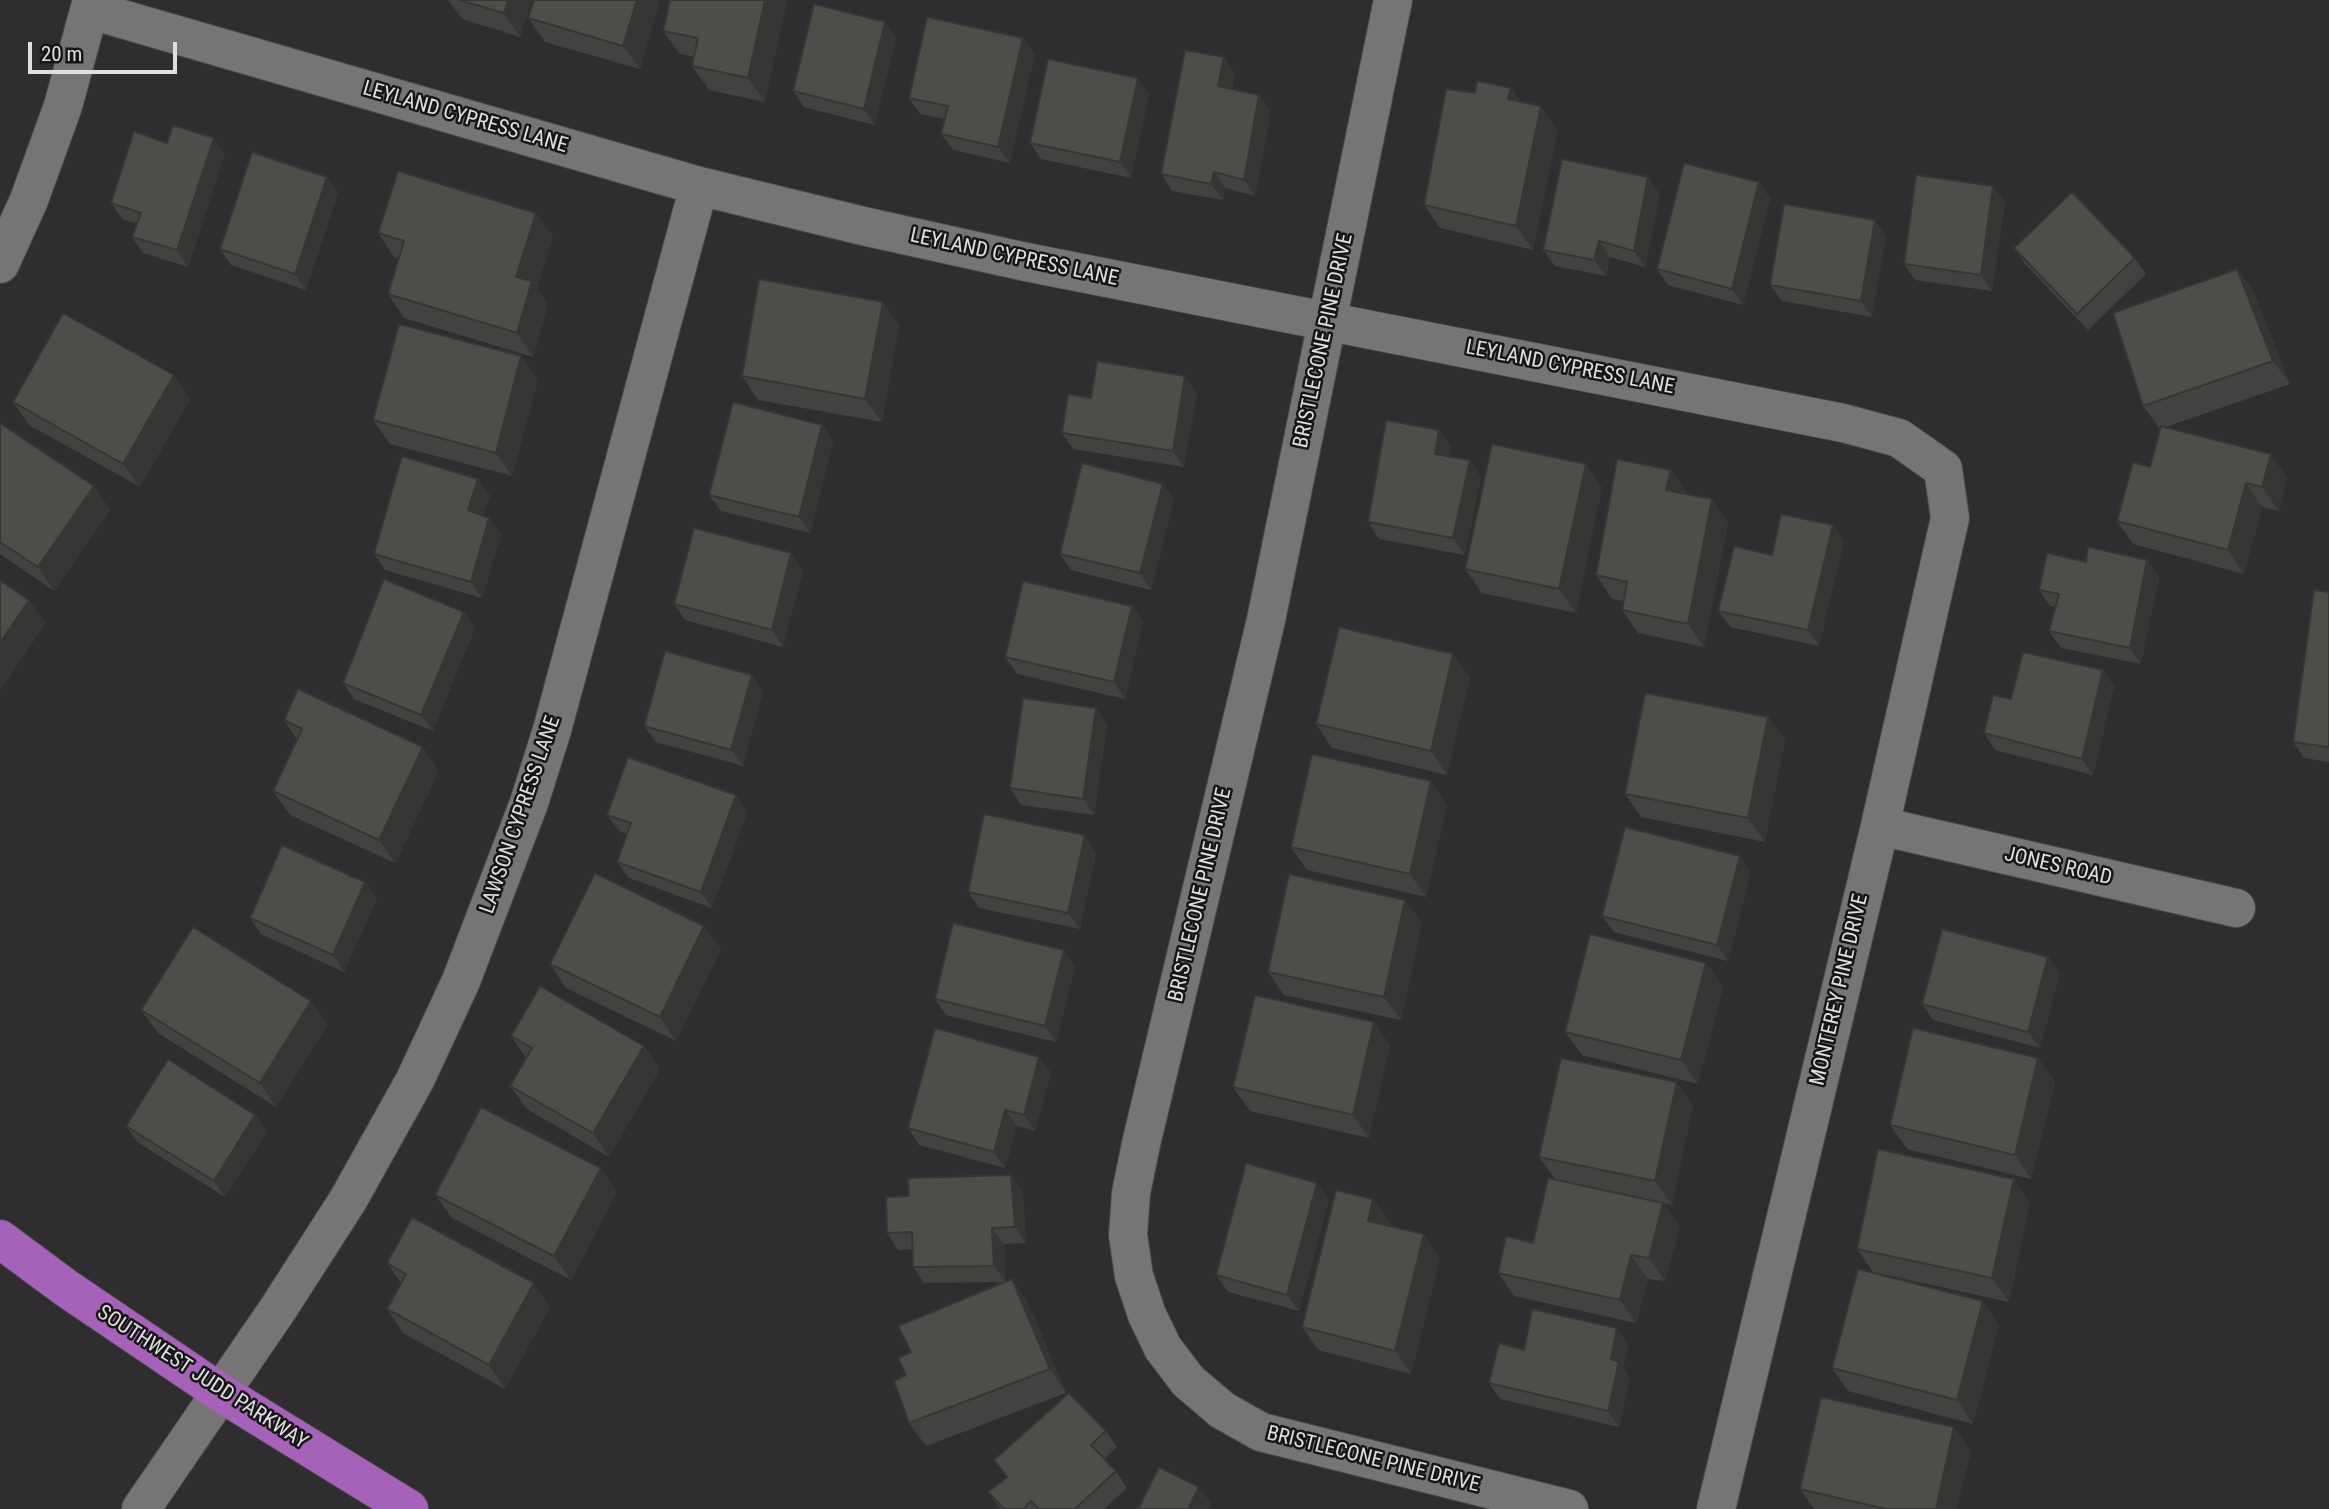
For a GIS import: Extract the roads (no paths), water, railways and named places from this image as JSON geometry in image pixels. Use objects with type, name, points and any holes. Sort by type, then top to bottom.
[{"type":"highway","name":"SOUTHWEST JUDD PARKWAY","points":[[0,1239],[87,1303],[221,1394],[409,1509]]},
{"type":"street","name":"BRISTLECONE PINE DRIVE","points":[[1393,0],[1263,633],[1131,1193],[1128,1236],[1134,1276],[1147,1315],[1163,1348],[1188,1381],[1222,1410],[1261,1432],[1569,1509]]},
{"type":"street","name":"LEYLAND CYPRESS LANE","points":[[91,5],[699,186],[1026,262],[1843,423],[1899,438],[1943,469]]},
{"type":"street","points":[[0,264],[29,200],[63,106],[91,5]]},
{"type":"street","name":"LAWSON CYPRESS LANE","points":[[141,1509],[221,1394],[348,1200],[415,1080],[475,945],[529,803],[552,730],[699,186]]},
{"type":"street","name":"MONTEREY PINE DRIVE","points":[[1716,1509],[1880,826],[1950,518],[1943,469]]},
{"type":"street","name":"JONES ROAD","points":[[1880,826],[2236,908]]}]
